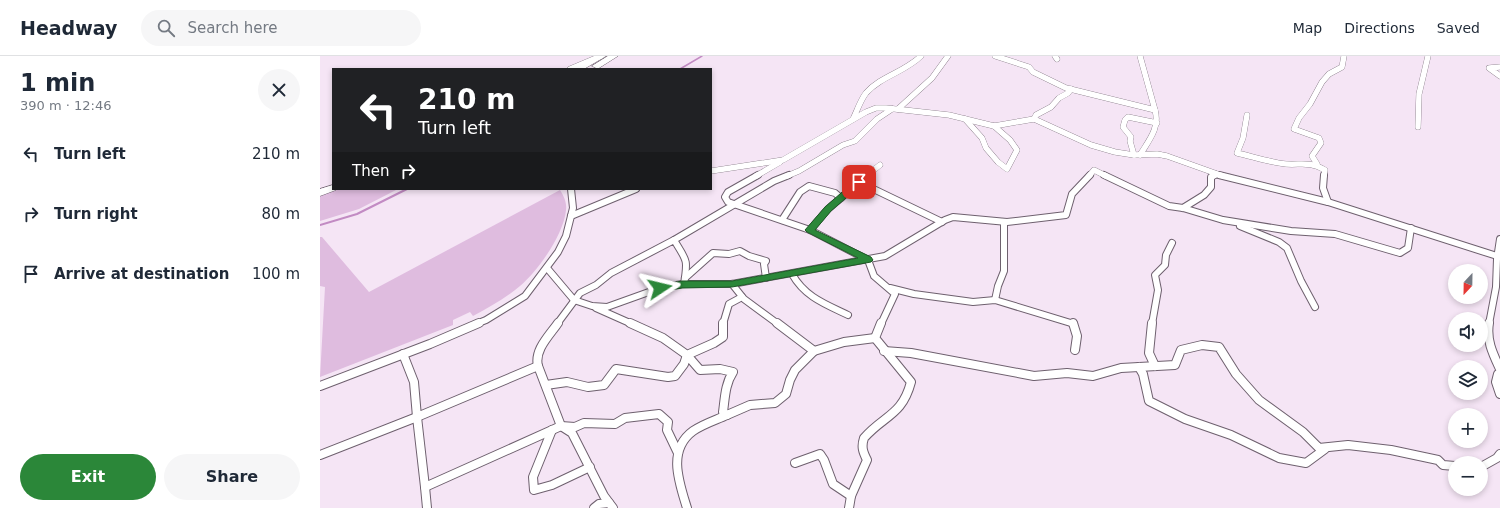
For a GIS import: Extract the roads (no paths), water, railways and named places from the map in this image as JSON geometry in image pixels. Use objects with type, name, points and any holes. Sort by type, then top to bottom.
[{"type":"main road","points":[[580,68],[602,56]]},
{"type":"main road","points":[[592,68],[614,56]]},
{"type":"main road","points":[[320,187],[332,181]]},
{"type":"main road","points":[[320,193],[332,188]]},
{"type":"street","points":[[572,68],[602,56]]},
{"type":"street","points":[[853,119],[866,93],[884,79],[905,68],[921,56]]},
{"type":"street","points":[[611,505],[572,433],[561,426],[536,358],[541,347],[574,300],[580,293],[596,285],[611,273],[674,240],[774,181],[798,170],[843,145],[855,141],[877,119],[895,109],[931,79],[948,56]]},
{"type":"street","points":[[995,56],[1029,67],[1033,72],[1071,89],[1155,110]]},
{"type":"street","points":[[1137,155],[1155,132],[1158,117],[1140,56]]},
{"type":"street","points":[[1328,202],[1323,188],[1325,170],[1317,164],[1312,156],[1321,143],[1319,138],[1294,129],[1299,118],[1310,104],[1322,82],[1329,74],[1342,67],[1344,56]]},
{"type":"street","points":[[1418,127],[1419,94],[1428,56]]},
{"type":"street","points":[[1500,67],[1489,68],[1500,76]]},
{"type":"street","points":[[1034,119],[1036,115],[1051,107],[1059,98],[1068,93],[1071,89]]},
{"type":"street","points":[[875,338],[895,294],[874,276],[868,260],[810,230],[733,204],[728,202],[725,197],[728,192],[853,119],[876,108],[949,115],[994,126],[1034,119],[1091,145],[1115,152],[1137,155],[1157,154],[1168,156],[1216,174],[1328,202],[1497,256]]},
{"type":"street","points":[[1247,115],[1243,138],[1237,153],[1286,164],[1294,162],[1317,164]]},
{"type":"street","points":[[1137,155],[1130,141],[1131,137],[1122,128],[1125,120],[1128,117],[1134,117],[1157,123]]},
{"type":"street","points":[[965,119],[982,138],[986,148],[994,158],[1007,169],[1017,150],[1010,140],[994,126]]},
{"type":"street","points":[[712,171],[783,160]]},
{"type":"street","points":[[810,230],[828,209],[880,165]]},
{"type":"street","points":[[592,306],[606,307],[685,281],[732,284],[885,256],[953,217],[1004,222],[1066,215],[1072,194],[1094,170],[1169,206],[1183,208],[1223,220],[1259,233],[1278,242],[1287,248],[1301,281],[1315,307]]},
{"type":"street","points":[[1183,208],[1204,195],[1212,187],[1211,177],[1216,174]]},
{"type":"street","points":[[859,182],[942,222]]},
{"type":"street","points":[[782,220],[800,192],[809,186],[835,193],[841,198]]},
{"type":"street","points":[[320,386],[486,320],[525,296],[558,252],[566,236],[573,208],[571,190]]},
{"type":"street","points":[[571,216],[634,190]]},
{"type":"street","points":[[1223,220],[1291,231],[1335,234],[1400,252],[1408,248],[1410,228]]},
{"type":"street","points":[[995,300],[998,286],[1004,271],[1004,222]]},
{"type":"street","points":[[1500,239],[1497,256],[1496,287],[1488,333],[1492,351],[1500,369]]},
{"type":"street","points":[[674,240],[688,265],[685,281]]},
{"type":"street","points":[[1155,366],[1149,352],[1152,319],[1158,290],[1155,275],[1165,265],[1166,255],[1172,243]]},
{"type":"street","points":[[685,281],[712,253],[729,254],[740,251],[766,261],[764,264],[766,278]]},
{"type":"street","points":[[547,268],[574,300],[592,306],[663,338],[688,355],[700,370],[720,369],[733,372],[728,378],[725,390],[723,412],[727,415]]},
{"type":"street","points":[[792,274],[799,286],[818,300],[848,315]]},
{"type":"street","points":[[732,284],[742,297],[814,352]]},
{"type":"street","points":[[888,287],[914,294],[950,300],[973,302],[995,300],[1074,323],[1078,330],[1077,345],[1075,350]]},
{"type":"street","points":[[546,384],[566,382],[588,387],[604,385],[616,369],[668,377],[675,376],[684,364],[688,355],[714,343],[723,337],[722,327],[729,304],[742,297]]},
{"type":"street","points":[[849,508],[851,496],[867,460],[861,451],[861,442],[864,436],[896,412],[907,394],[911,382],[895,361],[884,351],[875,338]]},
{"type":"street","points":[[687,508],[677,476],[676,459],[682,441],[693,431],[744,406],[775,403],[786,394],[788,383],[796,367],[814,352],[829,345],[850,340],[875,338]]},
{"type":"street","points":[[884,351],[911,353],[1034,376],[1067,373],[1093,376],[1121,368],[1175,365],[1181,350],[1202,345],[1219,347],[1236,374],[1259,400],[1303,432],[1318,448],[1325,449]]},
{"type":"street","points":[[403,354],[414,382],[425,487],[424,507]]},
{"type":"street","points":[[320,455],[417,417],[538,366]]},
{"type":"street","points":[[1139,367],[1144,374],[1149,401],[1185,419],[1232,435],[1279,458],[1306,463],[1325,449],[1348,445],[1391,450],[1438,460],[1443,465],[1448,465]]},
{"type":"street","points":[[1500,373],[1498,374],[1496,382],[1500,394]]},
{"type":"street","points":[[425,487],[561,426],[574,426],[584,423],[615,424],[625,418],[660,414],[668,422],[667,430],[678,453]]},
{"type":"street","points":[[552,430],[532,477],[534,490],[552,485],[590,468]]},
{"type":"street","points":[[795,463],[820,454],[824,460],[833,484],[851,496]]},
{"type":"street","points":[[1488,463],[1497,458],[1500,454]]},
{"type":"street","points":[[594,508],[599,504],[611,505]]},
{"type":"waterway","points":[[682,68],[702,56]]},
{"type":"waterway","points":[[320,225],[357,214],[405,190]]}]
